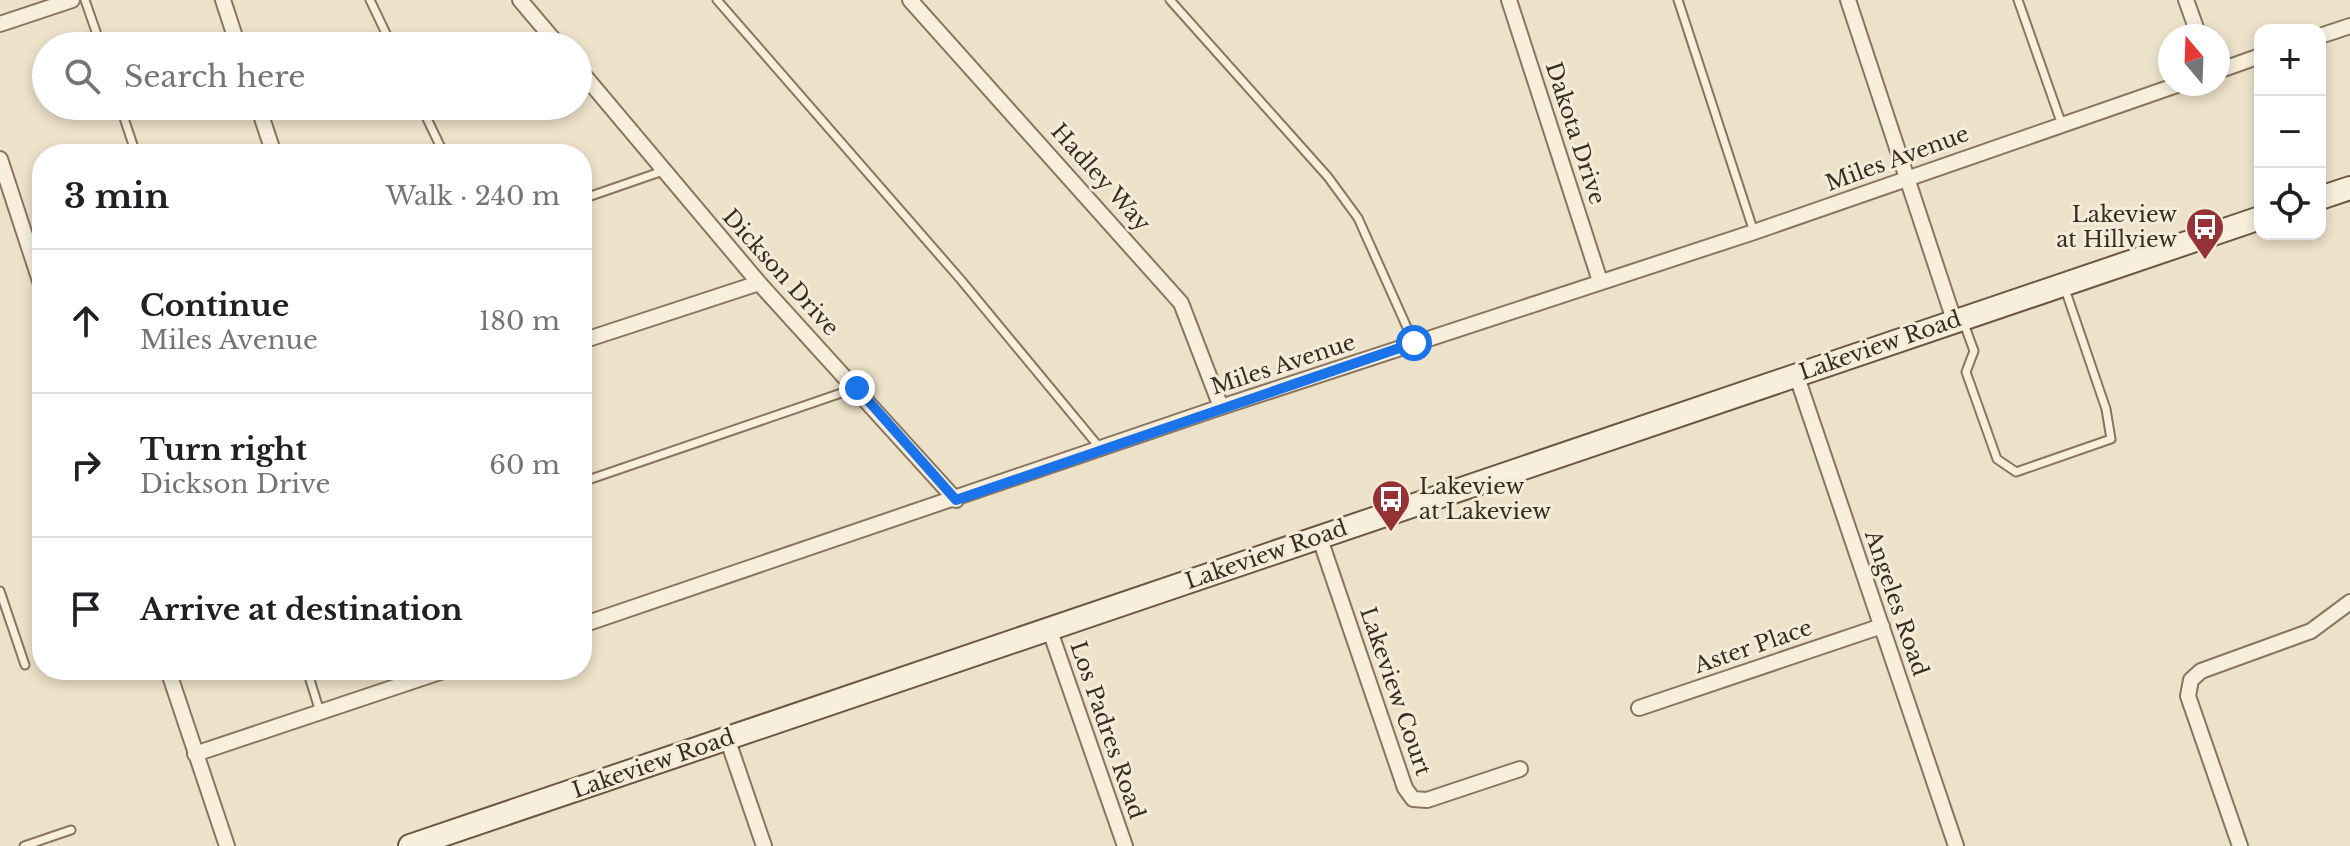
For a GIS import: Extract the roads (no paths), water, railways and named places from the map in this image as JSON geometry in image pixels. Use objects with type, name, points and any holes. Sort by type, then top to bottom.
[{"type":"main road","points":[[2326,196],[2350,188]]},
{"type":"main road","name":"Lakeview Road","points":[[410,846],[2254,220]]},
{"type":"street","points":[[0,24],[72,0]]},
{"type":"street","points":[[223,0],[233,32]]},
{"type":"street","points":[[520,0],[547,32]]},
{"type":"street","name":"Hadley Way","points":[[910,0],[1181,303],[1221,407]]},
{"type":"street","name":"Dakota Drive","points":[[1509,0],[1600,281]]},
{"type":"street","points":[[1848,0],[1958,318]]},
{"type":"street","points":[[2186,0],[2195,24]]},
{"type":"street","points":[[2326,34],[2350,26]]},
{"type":"street","points":[[2230,67],[2254,58]]},
{"type":"street","name":"Dickson Drive","points":[[592,85],[759,283],[956,500]]},
{"type":"street","name":"Miles Avenue","points":[[592,622],[956,500],[1221,407],[1754,232],[2061,122],[2158,91]]},
{"type":"street","points":[[263,120],[271,144]]},
{"type":"street","points":[[0,159],[32,257]]},
{"type":"street","points":[[592,338],[759,283]]},
{"type":"street","name":"Angeles Road","points":[[1796,374],[1956,846]]},
{"type":"street","name":"Lakeview Court","points":[[1319,536],[1405,788],[1413,799],[1427,800],[1520,769]]},
{"type":"street","points":[[2240,846],[2188,696],[2191,680],[2201,671],[2311,631],[2350,602]]},
{"type":"street","name":"Aster Place","points":[[1639,708],[1882,626]]},
{"type":"street","name":"Los Padres Road","points":[[1049,628],[1125,846]]},
{"type":"street","points":[[171,680],[227,846]]},
{"type":"street","points":[[195,754],[415,680]]},
{"type":"street","points":[[727,738],[764,846]]},
{"type":"lane","points":[[85,0],[96,32]]},
{"type":"lane","points":[[370,0],[385,32]]},
{"type":"lane","points":[[717,0],[961,280],[1101,449]]},
{"type":"lane","points":[[1170,0],[1328,177],[1358,218],[1414,343]]},
{"type":"lane","points":[[1678,0],[1754,232]]},
{"type":"lane","points":[[2018,0],[2061,122]]},
{"type":"lane","points":[[125,120],[133,144]]},
{"type":"lane","points":[[428,120],[439,144]]},
{"type":"lane","points":[[592,196],[664,171]]},
{"type":"lane","points":[[1958,318],[1974,351],[1966,372],[1997,459],[2016,472],[2111,439],[2106,409],[2063,284]]},
{"type":"lane","points":[[592,479],[857,388]]},
{"type":"lane","points":[[0,591],[25,665]]},
{"type":"lane","points":[[310,680],[320,712]]},
{"type":"lane","points":[[24,846],[71,830]]},
{"type":"place","name":"Lakeview at Hillview","points":[[2205,261]]},
{"type":"place","name":"Lakeview at Lakeview","points":[[1391,533]]}]
